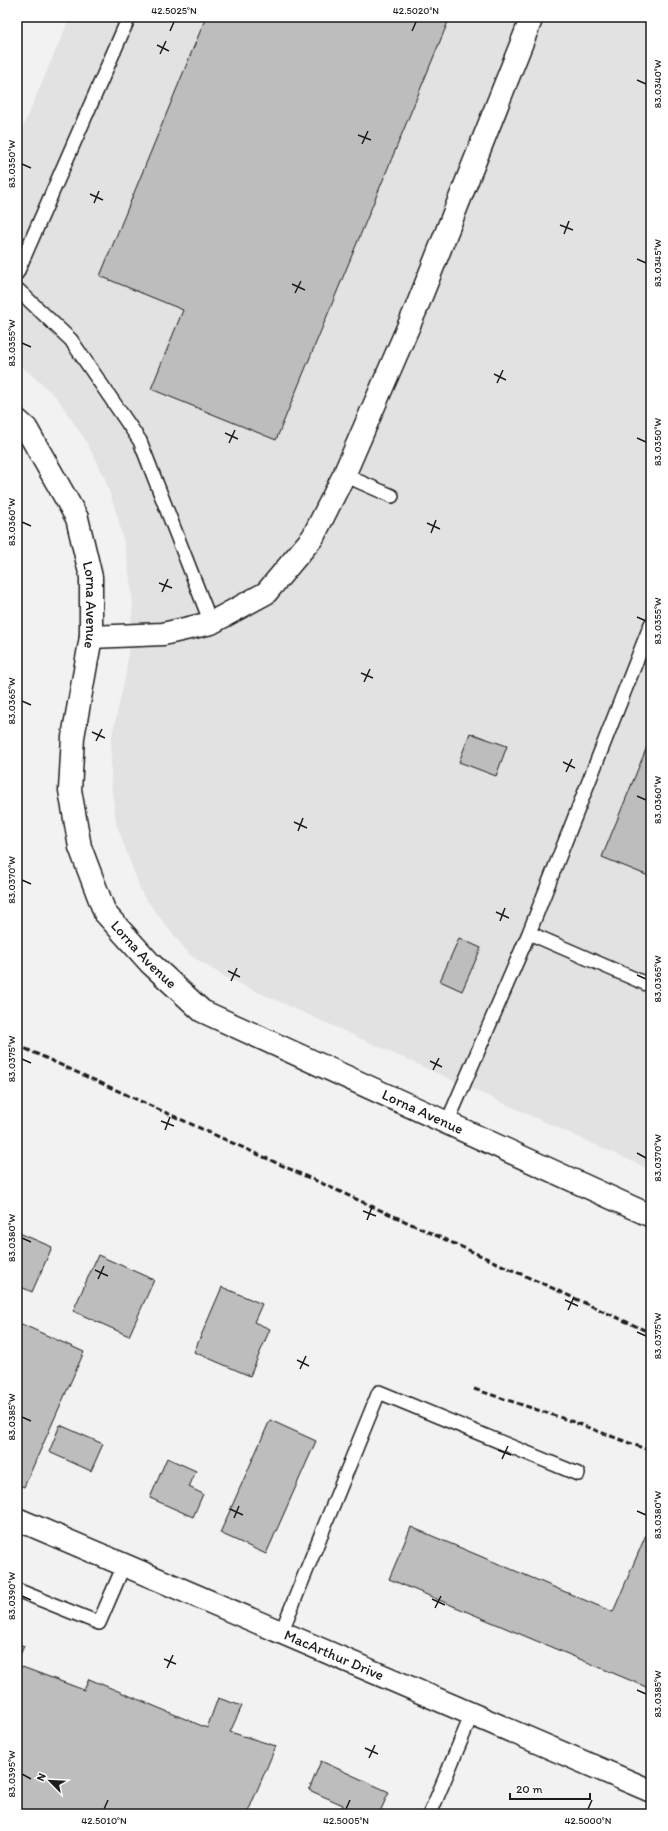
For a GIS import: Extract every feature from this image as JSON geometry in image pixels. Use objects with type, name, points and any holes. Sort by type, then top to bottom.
[{"type":"street","points":[[91,637],[163,634],[212,623],[266,593],[312,537],[344,475],[416,309],[532,17]]},
{"type":"street","name":"Lorna Avenue","points":[[17,420],[26,428],[77,518],[91,576],[91,637],[73,737],[70,790],[80,847],[105,913],[150,963],[202,1011],[651,1216]]},
{"type":"street","name":"MacArthur Drive","points":[[17,1519],[651,1791]]},
{"type":"lane","points":[[17,273],[129,17]]},
{"type":"lane","points":[[17,289],[71,340],[140,441],[212,623]]},
{"type":"lane","points":[[344,475],[392,496]]},
{"type":"lane","points":[[447,1123],[529,933],[651,624]]},
{"type":"lane","points":[[529,933],[651,986]]},
{"type":"lane","points":[[281,1633],[379,1392],[578,1474]]},
{"type":"lane","points":[[17,1590],[99,1623],[124,1565]]},
{"type":"lane","points":[[430,1814],[472,1714]]},
{"type":"shaded area","points":[[70,17],[651,17],[651,1170],[227,978],[190,955],[142,894],[116,823],[111,782],[111,740],[126,673],[133,604],[127,557],[118,518],[104,476],[84,438],[57,398],[17,362],[17,141]]},
{"type":"building","points":[[206,17],[450,17],[276,440],[151,389],[183,310],[100,276]]},
{"type":"building","points":[[470,733],[507,746],[496,776],[459,762]]},
{"type":"building","points":[[651,737],[651,877],[602,857]]},
{"type":"building","points":[[459,938],[481,948],[462,991],[440,981]]},
{"type":"building","points":[[17,1232],[52,1247],[32,1292],[17,1285]]},
{"type":"building","points":[[98,1255],[154,1280],[129,1336],[73,1311]]},
{"type":"building","points":[[222,1287],[262,1304],[254,1322],[270,1329],[250,1376],[194,1352]]},
{"type":"building","points":[[17,1322],[84,1352],[24,1487],[17,1484]]},
{"type":"building","points":[[270,1420],[316,1441],[266,1554],[220,1533]]},
{"type":"building","points":[[60,1425],[103,1444],[91,1471],[49,1452]]},
{"type":"building","points":[[167,1458],[196,1471],[189,1487],[203,1494],[193,1517],[150,1498]]},
{"type":"building","points":[[651,1523],[651,1689],[389,1579],[411,1527],[613,1612]]},
{"type":"building","points":[[17,1643],[24,1646],[17,1662]]},
{"type":"building","points":[[17,1665],[84,1690],[89,1679],[207,1728],[218,1698],[242,1706],[230,1732],[276,1746],[247,1814],[17,1814]]},
{"type":"building","points":[[321,1761],[389,1792],[379,1814],[339,1814],[343,1805],[309,1790]]},
{"type":"railway","points":[[17,1045],[651,1333]]},
{"type":"railway","points":[[474,1389],[568,1420],[651,1451]]}]
